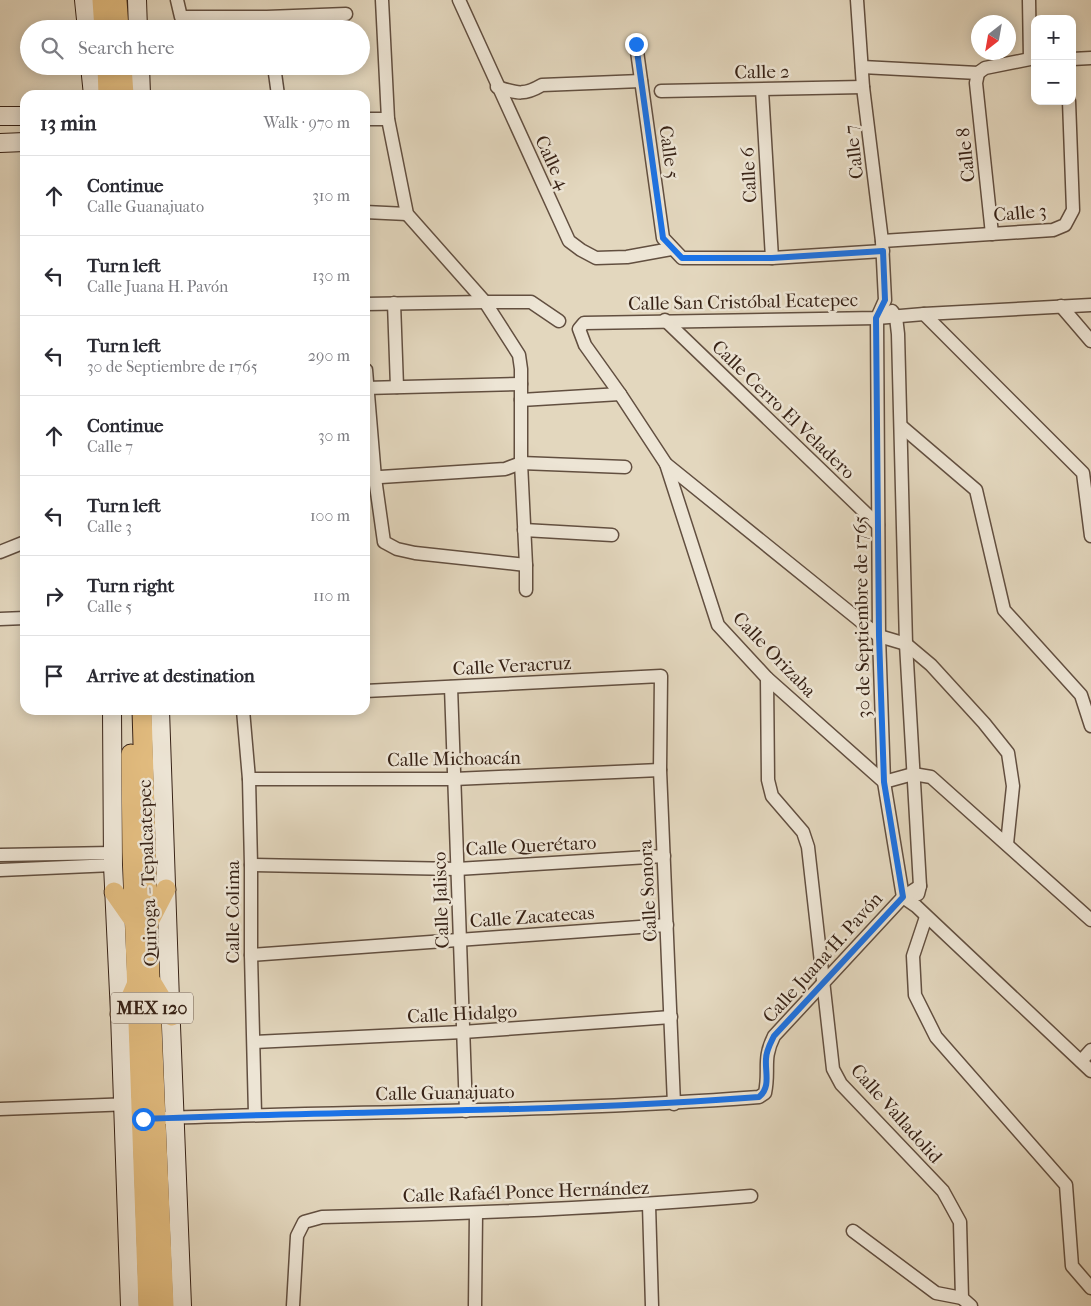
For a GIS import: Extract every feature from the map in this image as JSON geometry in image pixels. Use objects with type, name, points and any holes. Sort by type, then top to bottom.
[{"type":"main road","points":[[102,0],[103,20]]},
{"type":"main road","points":[[117,0],[118,20]]},
{"type":"main road","points":[[107,75],[108,90]]},
{"type":"main road","points":[[123,75],[124,90]]},
{"type":"main road","name":"Quiroga - Tepalcatepec","points":[[130,715],[144,981],[157,1111],[164,1306]]},
{"type":"main road","name":"Quiroga - Tepalcatepec","points":[[142,715],[142,922]]},
{"type":"main road","points":[[114,892],[142,922],[166,889]]},
{"type":"main road","points":[[120,1014],[144,981],[172,1016]]},
{"type":"main road","name":"Quiroga - Tepalcatepec","points":[[148,1306],[157,1111]]},
{"type":"street","points":[[84,0],[86,20]]},
{"type":"street","points":[[137,0],[138,20]]},
{"type":"street","points":[[176,0],[181,18],[216,20]]},
{"type":"street","points":[[382,0],[388,119],[407,214],[486,302],[519,355],[521,369],[520,463],[526,590]]},
{"type":"street","name":"Calle 4","points":[[459,0],[569,241],[596,258],[627,256],[672,249]]},
{"type":"street","name":"Calle 7","points":[[857,0],[864,87],[882,246],[885,300],[876,318]]},
{"type":"street","points":[[1029,0],[1031,29]]},
{"type":"street","points":[[294,20],[346,14]]},
{"type":"street","name":"Calle 5","points":[[636,44],[663,238],[682,258]]},
{"type":"street","points":[[862,67],[978,73],[985,68],[1031,58]]},
{"type":"street","points":[[1076,58],[1091,58]]},
{"type":"street","name":"Calle 8","points":[[978,73],[976,83],[992,234]]},
{"type":"street","points":[[91,75],[92,90]]},
{"type":"street","points":[[140,75],[141,90]]},
{"type":"street","points":[[275,75],[277,90]]},
{"type":"street","points":[[497,86],[519,93],[531,91],[542,85],[641,81]]},
{"type":"street","name":"Calle 2","points":[[661,91],[864,87]]},
{"type":"street","name":"Calle 6","points":[[762,90],[772,258]]},
{"type":"street","name":"Calle 3","points":[[682,258],[772,258],[992,234],[1053,230],[1065,224],[1074,210],[1069,105]]},
{"type":"street","points":[[0,116],[20,116]]},
{"type":"street","points":[[370,119],[388,119]]},
{"type":"street","points":[[0,143],[20,142]]},
{"type":"street","points":[[370,212],[407,214]]},
{"type":"street","points":[[885,300],[896,316],[902,426],[906,644],[920,886],[916,906]]},
{"type":"street","points":[[370,304],[531,302],[559,321]]},
{"type":"street","points":[[394,303],[398,387]]},
{"type":"street","points":[[1061,306],[1091,342]]},
{"type":"street","name":"Calle San Cristóbal Ecatepec","points":[[620,394],[585,346],[579,329],[584,322],[876,318],[1061,306],[1091,306]]},
{"type":"street","points":[[924,314],[1083,473],[1091,536]]},
{"type":"street","name":"30 de Septiembre de 1765","points":[[876,318],[879,636],[884,782],[903,897]]},
{"type":"street","name":"Calle Cerro El Veladero","points":[[665,320],[878,525]]},
{"type":"street","points":[[370,388],[521,384]]},
{"type":"street","points":[[521,400],[620,394],[666,464],[879,636],[906,644],[931,664],[1008,753],[1013,786],[1007,844]]},
{"type":"street","points":[[902,426],[976,490],[1004,610],[1081,695],[1091,726]]},
{"type":"street","points":[[526,564],[415,553],[396,549],[384,542],[370,478],[505,469],[520,463],[626,466]]},
{"type":"street","name":"Calle Orizaba","points":[[666,464],[718,625],[767,678],[884,782]]},
{"type":"street","points":[[524,530],[612,535]]},
{"type":"street","points":[[0,552],[20,544]]},
{"type":"street","points":[[0,619],[20,618]]},
{"type":"street","name":"Calle Veracruz","points":[[370,691],[661,676]]},
{"type":"street","name":"Calle Sonora","points":[[661,676],[660,770],[672,1017],[674,1104]]},
{"type":"street","name":"Calle Valladolid","points":[[767,678],[768,780],[772,796],[803,832],[808,847],[833,1069],[841,1084],[943,1191],[960,1222],[966,1302]]},
{"type":"street","name":"Calle Jalisco","points":[[451,687],[466,1111]]},
{"type":"street","points":[[112,715],[112,859],[120,1014],[130,1306]]},
{"type":"street","points":[[160,715],[172,1016],[157,1111],[182,1306]]},
{"type":"street","name":"Calle Colima","points":[[243,715],[249,778],[251,955],[256,1114]]},
{"type":"street","name":"Calle Michoacán","points":[[249,778],[454,779],[660,770]]},
{"type":"street","points":[[884,782],[913,774],[931,777],[1091,920]]},
{"type":"street","points":[[0,855],[112,859]]},
{"type":"street","name":"Calle Querétaro","points":[[251,865],[457,869],[664,856]]},
{"type":"street","points":[[0,870],[112,859]]},
{"type":"street","name":"Calle Juana H. Pavón","points":[[765,1092],[766,1059],[774,1036],[903,897],[920,886]]},
{"type":"street","points":[[903,897],[916,906],[1091,1071]]},
{"type":"street","points":[[926,917],[914,956],[915,995],[936,1037],[1066,1185],[1072,1266],[1091,1288]]},
{"type":"street","name":"Calle Zacatecas","points":[[251,955],[667,925]]},
{"type":"street","name":"Calle Hidalgo","points":[[254,1042],[463,1032],[672,1017]]},
{"type":"street","points":[[1081,1061],[1091,1050]]},
{"type":"street","name":"Calle Guanajuato","points":[[0,1109],[256,1114],[466,1111],[674,1104],[759,1097],[765,1092]]},
{"type":"street","name":"Calle Rafaél Ponce Hernández","points":[[293,1306],[297,1236],[304,1222],[322,1217],[476,1213],[649,1205],[751,1196]]},
{"type":"street","points":[[649,1205],[652,1306]]},
{"type":"street","points":[[475,1306],[476,1213]]},
{"type":"street","points":[[853,1232],[936,1293],[966,1302]]},
{"type":"route","points":[[143,1119],[256,1114],[466,1111],[674,1104],[759,1097],[765,1092],[766,1059],[774,1036],[903,897],[884,782],[879,636],[878,336],[876,318],[885,300],[883,251],[772,258],[682,258],[663,238],[636,44]]}]
